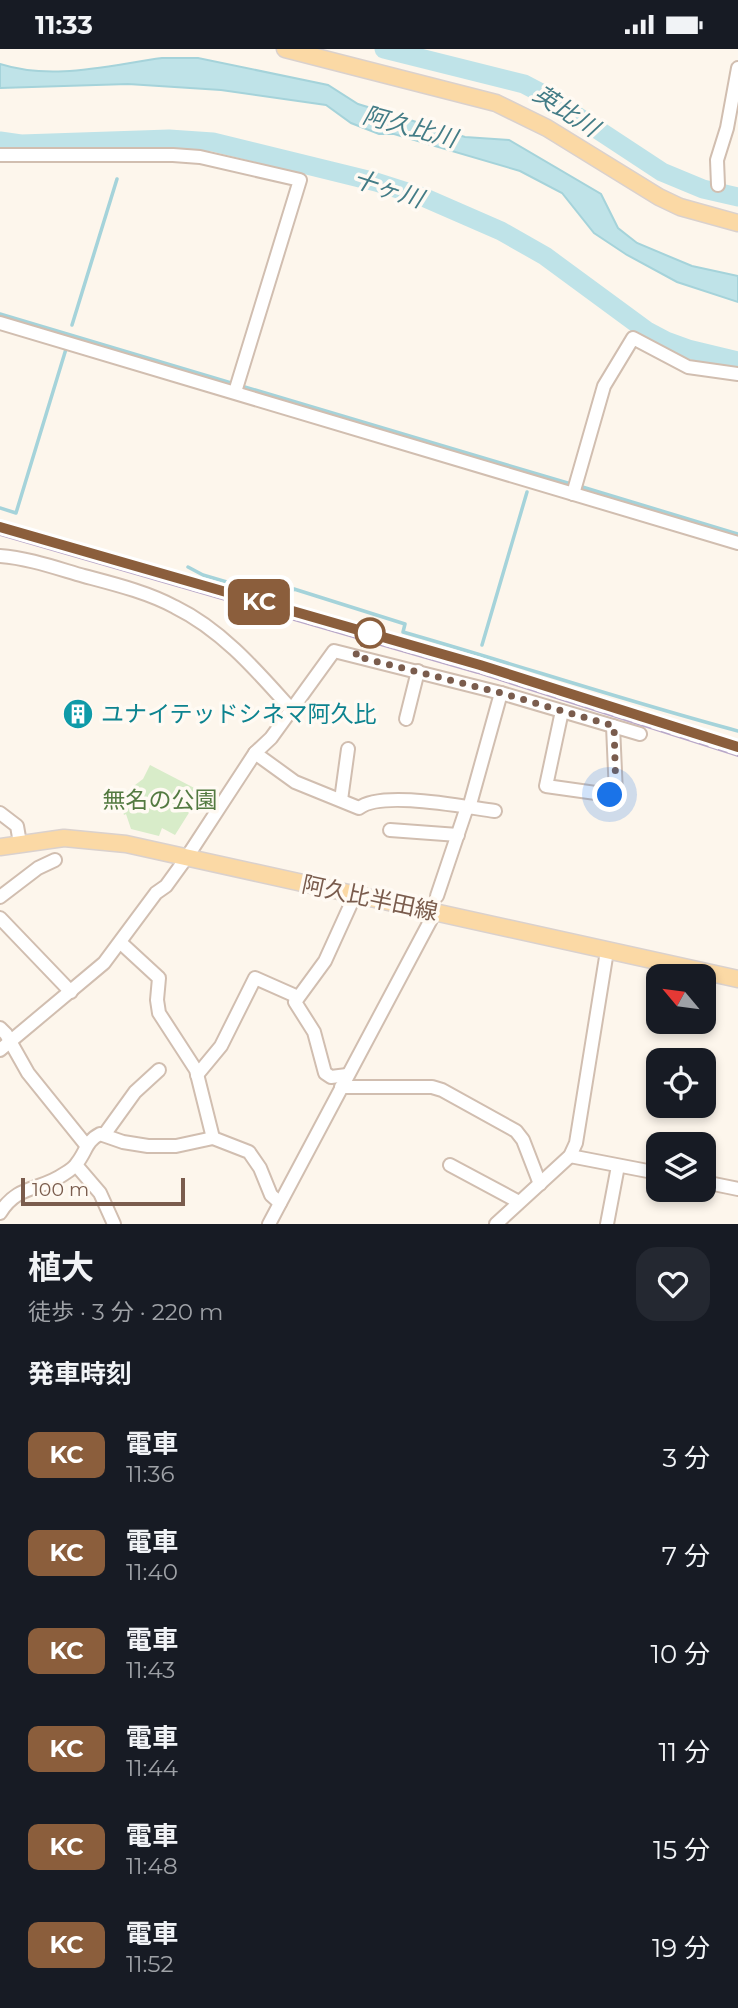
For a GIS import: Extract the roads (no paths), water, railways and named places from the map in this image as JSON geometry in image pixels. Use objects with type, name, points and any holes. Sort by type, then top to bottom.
[{"type":"main road","points":[[285,49],[496,103],[547,128],[659,197],[680,207],[738,223]]},
{"type":"main road","name":"阿久比半田線","points":[[0,847],[64,838],[126,844],[355,895],[436,904],[607,951],[738,979]]},
{"type":"street","points":[[718,185],[717,160],[727,128],[738,68]]},
{"type":"street","points":[[0,155],[200,157],[299,180],[235,393]]},
{"type":"street","points":[[0,323],[738,543]]},
{"type":"street","points":[[573,494],[604,386],[634,338],[688,367],[738,375]]},
{"type":"street","points":[[0,556],[17,557],[128,588],[176,607],[220,637],[250,662],[291,709]]},
{"type":"street","points":[[5,1046],[104,964],[156,893],[166,886],[255,753],[271,738],[334,651],[501,693],[640,734]]},
{"type":"street","points":[[406,719],[418,671]]},
{"type":"street","points":[[269,1224],[436,904],[501,693]]},
{"type":"street","points":[[562,711],[547,786],[616,794],[614,726]]},
{"type":"street","points":[[341,800],[348,749]]},
{"type":"street","points":[[255,753],[295,782],[359,808],[377,800],[495,811]]},
{"type":"street","points":[[0,814],[17,826],[20,843]]},
{"type":"street","points":[[390,830],[458,835]]},
{"type":"street","points":[[0,897],[38,868],[55,859]]},
{"type":"street","points":[[355,895],[325,961],[295,1002],[314,1032],[325,1073],[344,1081],[423,1086],[442,1090],[516,1131],[523,1140],[540,1184]]},
{"type":"street","points":[[0,918],[71,992]]},
{"type":"street","points":[[121,943],[159,978],[159,1013],[196,1070],[213,1138]]},
{"type":"street","points":[[496,1224],[570,1156],[576,1143],[607,951]]},
{"type":"street","points":[[197,1075],[220,1046],[255,978],[298,997]]},
{"type":"street","points":[[0,1028],[5,1046],[86,1145]]},
{"type":"street","points":[[104,1135],[135,1092],[159,1070]]},
{"type":"street","points":[[0,1213],[6,1203],[26,1188],[59,1177],[76,1165],[86,1145],[100,1134],[122,1142],[148,1146],[176,1146],[213,1138],[249,1152],[260,1168],[271,1195],[280,1203]]},
{"type":"street","points":[[570,1156],[646,1171]]},
{"type":"street","points":[[76,1165],[100,1193],[114,1224]]},
{"type":"street","points":[[450,1165],[519,1202]]},
{"type":"street","points":[[607,1224],[618,1165]]},
{"type":"street","points":[[716,1184],[738,1189]]},
{"type":"water","name":"阿久比川","points":[[162,58],[198,58],[328,85],[358,104],[465,137],[509,140],[601,194],[618,228],[637,243],[692,266],[738,276],[738,302],[677,282],[627,255],[594,233],[562,193],[520,171],[394,134],[379,134],[351,123],[326,105],[221,90],[128,84],[0,88],[0,64],[20,69],[61,71]]},
{"type":"waterway","name":"英比川","points":[[384,49],[524,84],[662,172],[703,189],[738,197]]},
{"type":"waterway","name":"十ヶ川","points":[[0,141],[21,144],[169,139],[213,142],[376,182],[423,197],[501,231],[545,256],[647,331],[666,341],[738,361]]},
{"type":"waterway","points":[[72,325],[117,179]]},
{"type":"waterway","points":[[0,314],[571,484]]},
{"type":"waterway","points":[[0,508],[16,513],[66,349]]},
{"type":"waterway","points":[[579,486],[738,534]]},
{"type":"waterway","points":[[482,645],[527,492]]},
{"type":"waterway","points":[[188,567],[203,575],[285,599],[294,589],[405,624],[403,632],[738,731]]},
{"type":"railway","points":[[0,533],[478,671],[738,754]]},
{"type":"train","name":"KC","points":[[0,527],[480,665],[738,747]]},
{"type":"place","name":"ユナイテッドシネマ阿久比","points":[[78,714]]},
{"type":"park label","name":"無名の公園","points":[[160,800]]}]
